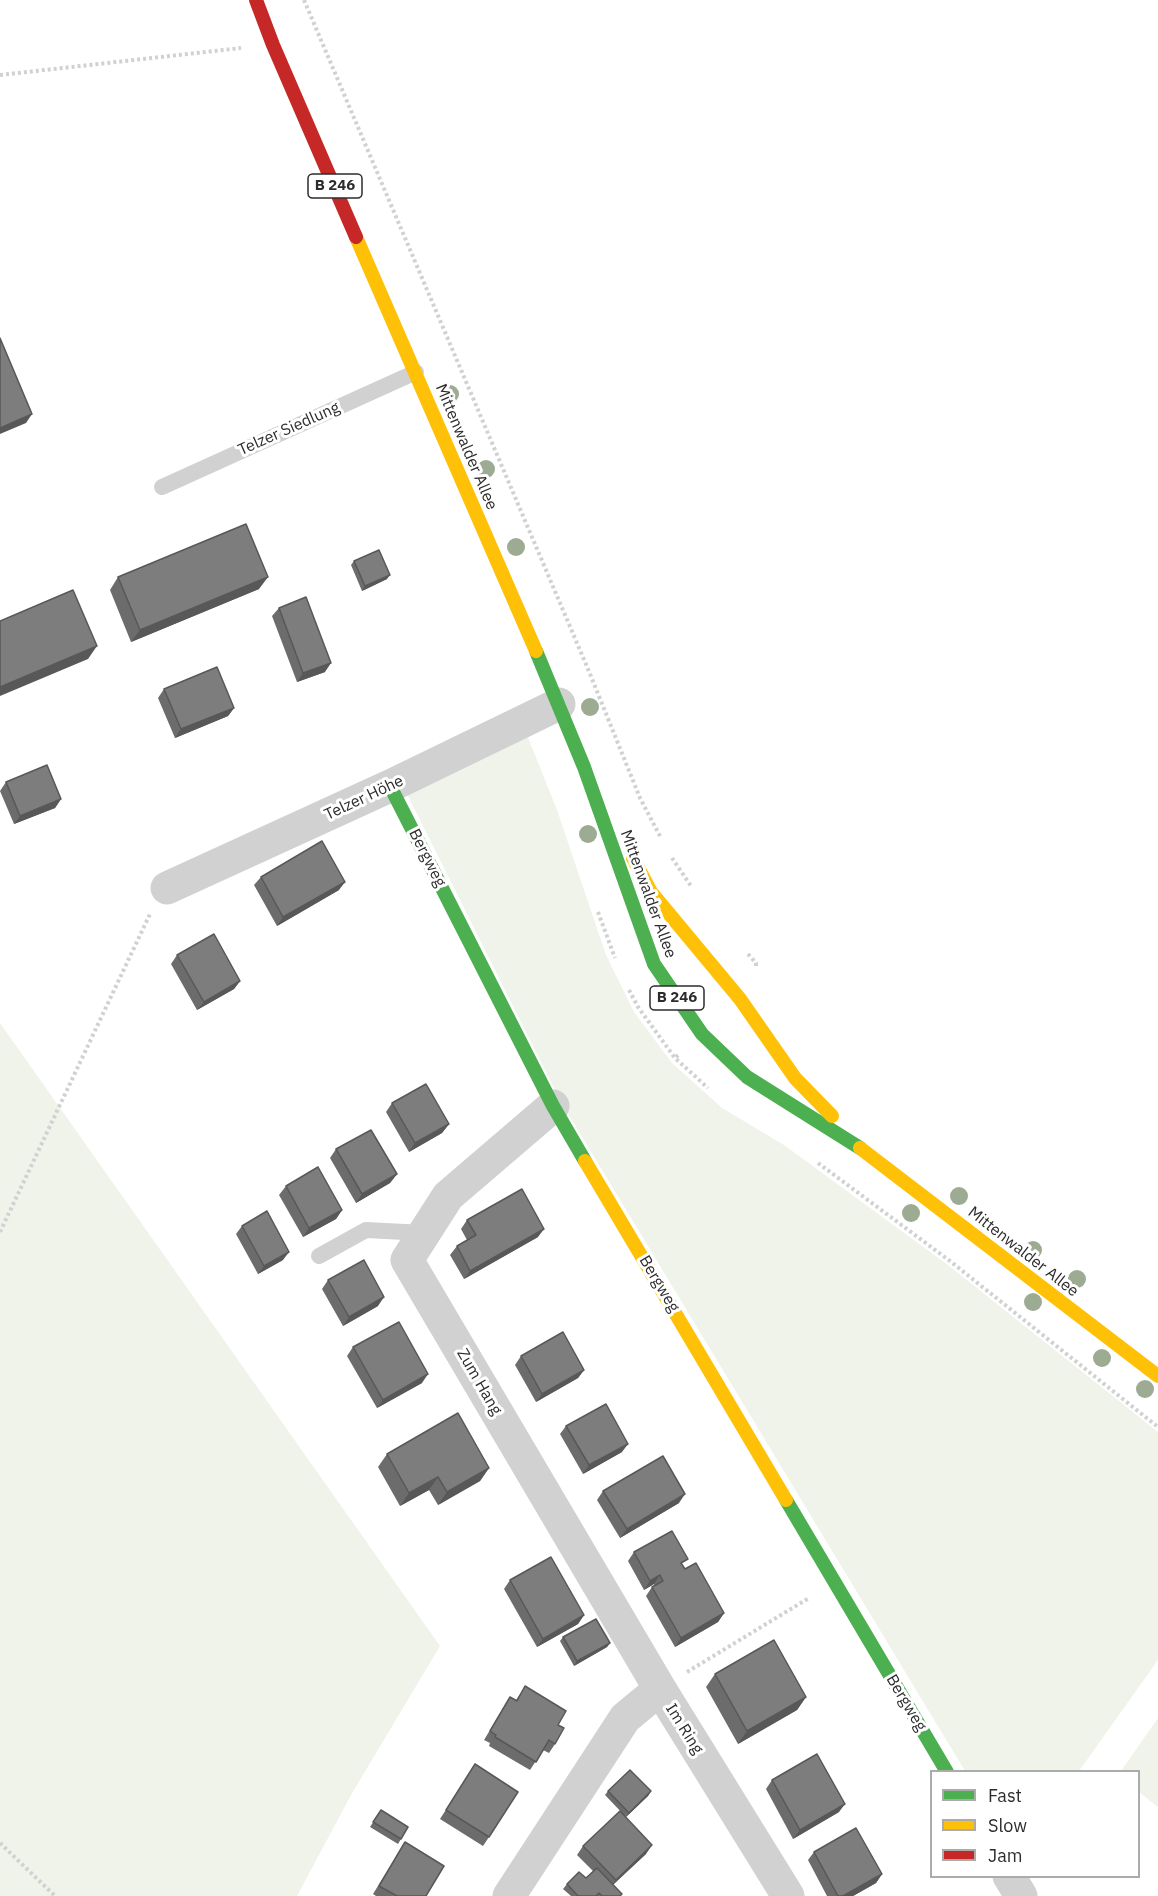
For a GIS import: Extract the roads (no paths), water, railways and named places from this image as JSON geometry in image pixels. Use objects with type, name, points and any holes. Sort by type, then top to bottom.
[{"type":"main road","name":"B 246","points":[[256,0],[273,45],[416,372]]},
{"type":"main road","name":"Mittenwalder Allee","points":[[416,372],[559,704],[584,767],[654,964],[702,1034],[747,1077],[868,1154],[1158,1376]]},
{"type":"main road","name":"Mittenwalder Allee","points":[[584,767],[651,892],[740,999],[795,1078],[868,1154]]},
{"type":"main road","name":"Bergweg","points":[[390,786],[553,1106],[946,1770]]},
{"type":"street","name":"Telzer Höhe","points":[[167,888],[390,786],[559,704]]},
{"type":"street","name":"Zum Hang","points":[[553,1106],[448,1196],[407,1260],[660,1689]]},
{"type":"street","name":"Im Ring","points":[[509,1896],[625,1718],[660,1689],[788,1896]]},
{"type":"street","points":[[1010,1878],[1021,1896]]},
{"type":"lane","name":"Telzer Siedlung","points":[[162,487],[416,372]]},
{"type":"lane","points":[[319,1256],[366,1230],[424,1233]]}]
